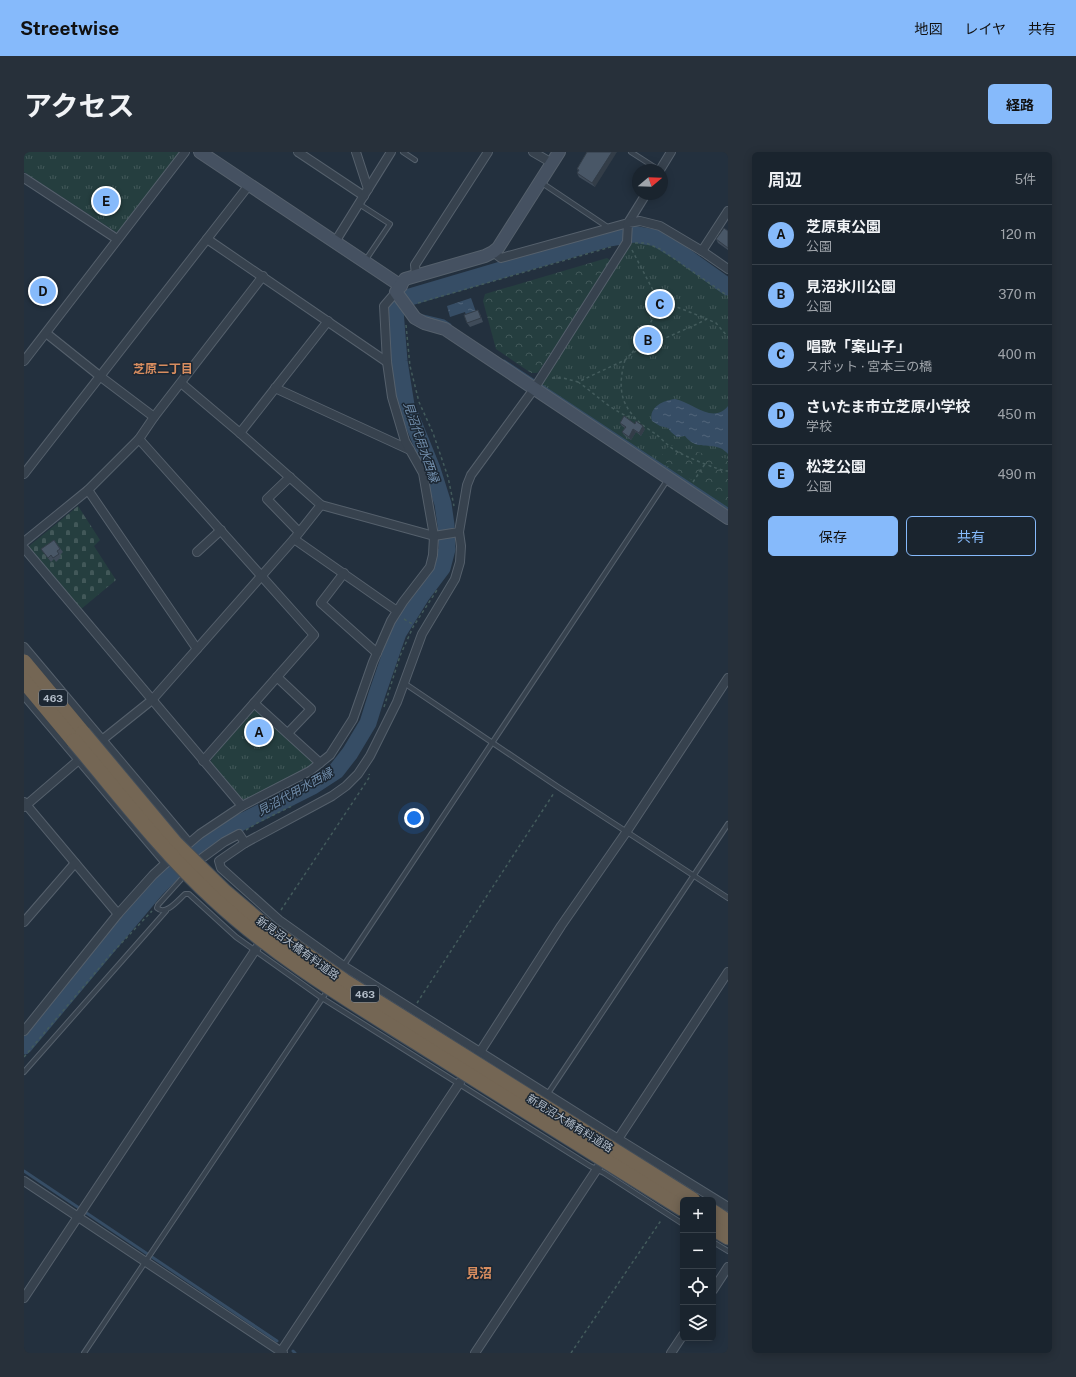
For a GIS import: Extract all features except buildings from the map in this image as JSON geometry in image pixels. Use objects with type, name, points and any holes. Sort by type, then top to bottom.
[{"type":"highway","name":"新見沼大橋有料道路","points":[[24,662],[78,737],[161,844],[193,879],[219,904],[274,949],[337,992],[680,1207]]},
{"type":"highway","name":"新見沼大橋有料道路","points":[[24,681],[78,737],[175,843],[225,892],[266,927],[344,981],[688,1197]]},
{"type":"highway","points":[[716,1214],[728,1222]]},
{"type":"highway","points":[[716,1230],[728,1237]]},
{"type":"street","points":[[24,361],[185,152]]},
{"type":"street","points":[[200,152],[365,262],[398,289],[408,309],[415,318],[424,323],[444,329],[728,518]]},
{"type":"street","points":[[298,152],[366,192]]},
{"type":"street","points":[[356,152],[366,192]]},
{"type":"street","points":[[335,242],[391,152]]},
{"type":"street","points":[[416,276],[415,265],[488,152]]},
{"type":"street","points":[[534,152],[552,163]]},
{"type":"street","points":[[24,1031],[118,914],[153,875],[200,834],[242,806],[310,770],[330,755],[353,719],[377,653],[391,621],[399,614],[430,566],[433,555],[434,536],[423,473],[405,441],[392,397],[387,362],[384,306],[405,279],[485,256],[498,248],[559,152]]},
{"type":"street","points":[[664,164],[671,152]]},
{"type":"street","points":[[24,178],[118,239]]},
{"type":"street","points":[[24,474],[249,185]]},
{"type":"street","points":[[642,200],[628,223],[627,242],[534,389],[471,475],[467,485],[456,533],[461,546],[460,562],[455,579],[422,634],[386,725],[364,766],[346,786],[332,796],[245,843],[219,861],[219,865],[229,877],[276,918],[343,966],[728,1207]]},
{"type":"street","points":[[702,251],[728,211]]},
{"type":"street","points":[[493,252],[501,258],[609,228],[640,221],[660,226],[702,251],[728,269]]},
{"type":"street","points":[[207,239],[387,362]]},
{"type":"street","points":[[24,542],[88,490],[139,439],[154,417],[263,276]]},
{"type":"street","points":[[240,433],[328,321]]},
{"type":"street","points":[[46,333],[154,417]]},
{"type":"street","points":[[181,383],[321,504],[434,536],[456,533]]},
{"type":"street","points":[[275,388],[410,450]]},
{"type":"street","points":[[139,439],[314,635],[203,761]]},
{"type":"street","points":[[290,477],[267,499],[297,536],[399,614]]},
{"type":"street","points":[[88,490],[197,649]]},
{"type":"street","points":[[118,914],[25,804],[152,700],[297,536],[321,504]]},
{"type":"street","points":[[197,552],[221,530]]},
{"type":"street","points":[[24,548],[242,806]]},
{"type":"street","points":[[344,573],[321,603],[377,653]]},
{"type":"street","points":[[24,647],[102,740],[186,845],[195,860],[198,861],[224,842],[239,834],[245,843]]},
{"type":"street","points":[[277,677],[311,709],[288,733]]},
{"type":"street","points":[[24,1181],[281,1352],[480,1052],[561,926],[627,831],[728,678]]},
{"type":"street","points":[[24,695],[168,861]]},
{"type":"street","points":[[254,703],[320,762]]},
{"type":"street","points":[[24,922],[75,863]]},
{"type":"street","points":[[24,1298],[256,951],[276,918]]},
{"type":"street","points":[[475,1353],[728,972]]},
{"type":"street","points":[[716,1285],[728,1267]]},
{"type":"street","points":[[671,1353],[680,1340]]},
{"type":"lane","points":[[403,152],[415,160]]},
{"type":"lane","points":[[631,152],[650,164]]},
{"type":"lane","points":[[540,182],[609,228]]},
{"type":"lane","points":[[359,204],[390,224],[365,262]]},
{"type":"lane","points":[[335,978],[668,478]]},
{"type":"lane","points":[[404,682],[491,742],[728,898]]},
{"type":"lane","points":[[539,1107],[728,824]]},
{"type":"lane","points":[[168,861],[185,876],[158,905],[160,911],[168,909]]},
{"type":"lane","points":[[24,1072],[168,909],[185,894],[189,894],[236,937],[322,998],[680,1222]]},
{"type":"lane","points":[[84,1353],[330,985]]},
{"type":"lane","points":[[527,1126],[535,1114]]},
{"type":"lane","points":[[716,1244],[728,1251]]},
{"type":"path","points":[[627,242],[655,294]]},
{"type":"path","points":[[408,309],[411,305],[627,242],[646,243],[660,249],[728,296]]},
{"type":"path","points":[[662,293],[666,295],[671,304],[666,314],[659,315],[650,310],[649,303],[655,294],[662,293]]},
{"type":"path","points":[[671,304],[716,323],[728,338]]},
{"type":"path","points":[[632,354],[655,314]]},
{"type":"path","points":[[578,382],[707,318]]},
{"type":"path","points":[[625,360],[621,374],[620,386],[624,401],[631,413],[676,451],[723,471],[728,471]]},
{"type":"path","points":[[540,378],[543,380],[563,378],[578,382],[616,409],[631,418],[637,419]]},
{"type":"path","points":[[693,482],[705,464]]},
{"type":"path","points":[[399,614],[414,625]]},
{"type":"path","points":[[276,918],[370,776],[368,770],[364,766]]},
{"type":"path","points":[[412,1009],[558,786]]},
{"type":"path","points":[[24,1057],[111,954],[158,905]]},
{"type":"path","points":[[571,1353],[666,1213]]},
{"type":"green space","points":[[24,152],[181,152],[121,230],[116,232],[24,172]]},
{"type":"green space","points":[[633,241],[646,242],[661,248],[728,295],[728,512],[539,386]]},
{"type":"green space","points":[[607,258],[610,260],[610,264],[537,373],[531,373],[496,349],[483,301],[485,294]]},
{"type":"green space","points":[[673,445],[683,449],[728,459],[728,505],[664,461],[662,454],[663,452],[666,448]]},
{"type":"green space","points":[[78,506],[100,540],[94,546],[116,580],[80,610],[29,550],[29,546]]},
{"type":"green space","points":[[257,708],[317,763],[247,799],[242,799],[211,762],[212,757]]},
{"type":"water","points":[[471,298],[476,312],[466,315],[465,312],[450,317],[447,306]]},
{"type":"water","points":[[675,399],[709,413],[722,411],[728,406],[728,454],[720,448],[697,445],[685,436],[677,437],[668,428],[660,426],[652,421],[652,412],[658,405]]},
{"type":"waterway","name":"見沼代用水西縁","points":[[198,850],[228,829],[313,786],[336,771],[350,753],[368,723],[398,633],[421,596],[442,568],[447,549],[443,504],[432,469],[406,405],[399,361],[395,310],[400,303],[410,297],[609,238],[633,234],[656,238],[679,252],[728,287]]},
{"type":"waterway","points":[[423,316],[444,321],[450,325]]},
{"type":"waterway","points":[[504,361],[728,509]]},
{"type":"waterway","name":"見沼代用水西縁","points":[[24,1046],[156,889],[174,871]]},
{"type":"waterway","points":[[24,1171],[277,1341]]},
{"type":"place","name":"松芝公園","points":[[106,201]]},
{"type":"place","name":"さいたま市立芝原小学校","points":[[43,291]]},
{"type":"place","name":"唱歌「案山子」","points":[[660,304]]},
{"type":"place","name":"見沼氷川公園","points":[[648,340]]},
{"type":"place","name":"芝原東公園","points":[[259,732]]},
{"type":"district","name":"芝原二丁目","points":[[163,369]]},
{"type":"district","name":"見沼","points":[[479,1273]]}]
